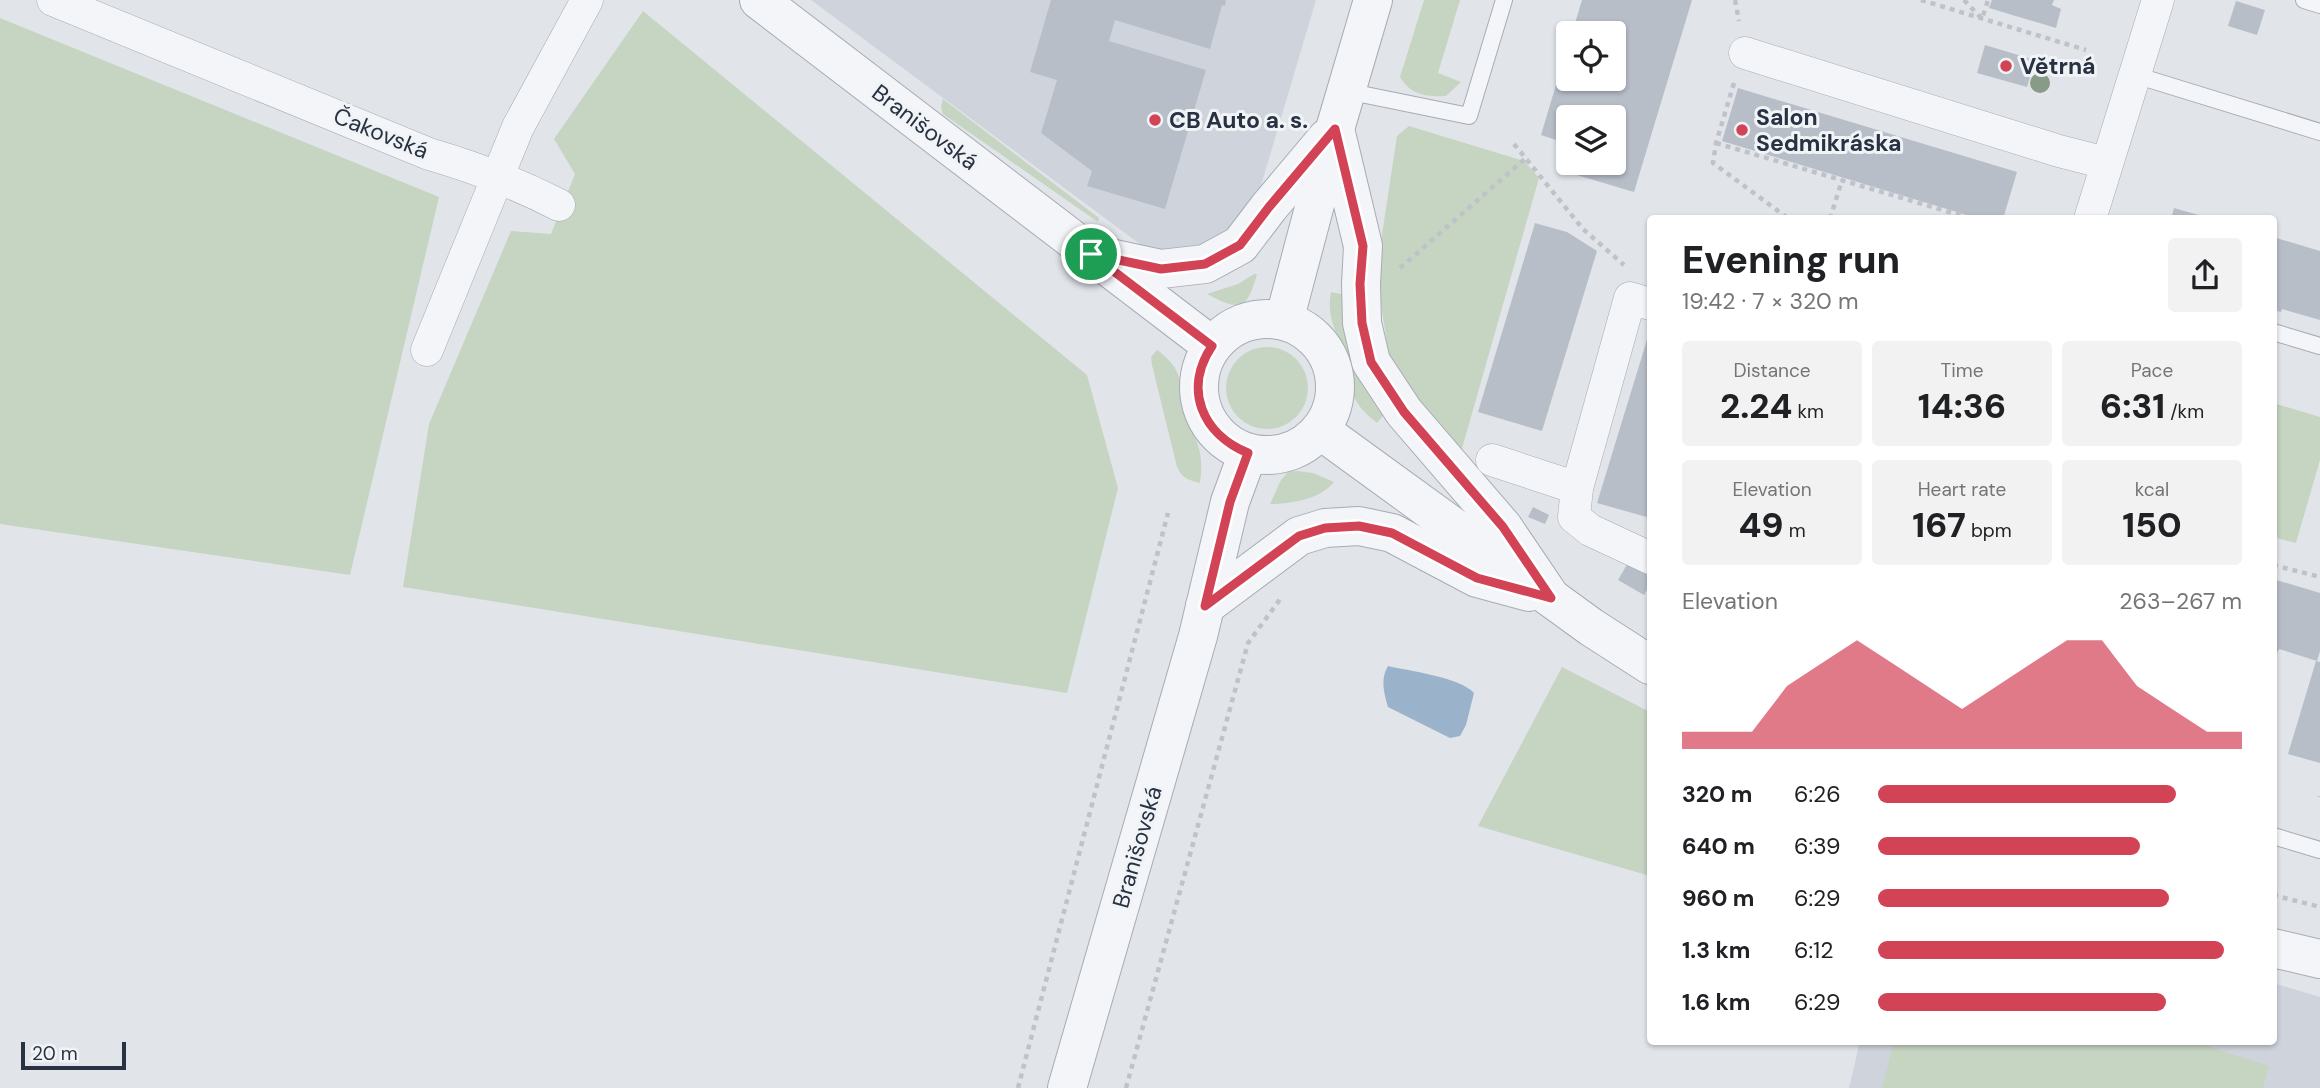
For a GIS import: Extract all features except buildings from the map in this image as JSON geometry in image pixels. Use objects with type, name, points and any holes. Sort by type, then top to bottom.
[{"type":"street","name":"Čakovská","points":[[53,0],[429,154],[520,185],[559,205]]},
{"type":"street","points":[[427,350],[517,127],[587,0]]},
{"type":"street","name":"Branišovská","points":[[759,0],[1212,346]]},
{"type":"street","points":[[1284,321],[1335,129],[1373,0]]},
{"type":"street","points":[[2091,215],[2158,0]]},
{"type":"street","points":[[1740,66],[2106,163]]},
{"type":"street","points":[[1335,129],[1363,246],[1360,284],[1362,323],[1371,362],[1404,412],[1503,527],[1551,598]]},
{"type":"street","name":"Branišovská","points":[[1091,254],[1161,269],[1205,264],[1240,245],[1335,129]]},
{"type":"street","points":[[1640,301],[1577,488],[1574,517],[1590,530],[1647,557]]},
{"type":"street","points":[[1264,319],[1284,321],[1312,336],[1321,346],[1334,372],[1332,411],[1320,430],[1303,446],[1270,456],[1248,453],[1217,435],[1203,415],[1199,380],[1206,356],[1218,339],[1237,326],[1264,319]]},
{"type":"street","points":[[1320,430],[1551,598],[1647,662]]},
{"type":"street","name":"Branišovská","points":[[1067,1088],[1205,606],[1230,502],[1248,453]]},
{"type":"street","points":[[1492,460],[1577,488]]},
{"type":"street","points":[[1205,606],[1299,536],[1325,528],[1359,526],[1392,533],[1477,578],[1551,598]]},
{"type":"street","points":[[2277,949],[2320,959]]},
{"type":"lane","points":[[1346,91],[1469,116],[1504,0]]},
{"type":"lane","points":[[2304,0],[2320,5]]},
{"type":"lane","points":[[2136,75],[2320,132]]},
{"type":"lane","points":[[2277,333],[2320,346]]},
{"type":"lane","points":[[2277,837],[2320,850]]},
{"type":"path","points":[[1922,0],[2086,50]]},
{"type":"path","points":[[1964,0],[1982,19]]},
{"type":"path","points":[[1982,19],[1988,0]]},
{"type":"path","points":[[1740,66],[1716,144],[1713,163],[1784,215]]},
{"type":"path","points":[[1514,144],[1583,229],[1636,276],[1640,301]]},
{"type":"path","points":[[1716,144],[1960,215]]},
{"type":"path","points":[[1392,275],[1526,158]]},
{"type":"path","points":[[1831,215],[1842,180]]},
{"type":"path","points":[[1018,1088],[1168,513]]},
{"type":"path","points":[[2277,566],[2320,577]]},
{"type":"path","points":[[1126,1088],[1248,643],[1285,593]]},
{"type":"path","points":[[2277,896],[2320,907]]},
{"type":"shaded area","points":[[811,0],[1316,0],[1236,270],[1160,259]]},
{"type":"shaded area","points":[[2277,984],[2320,997],[2320,1088],[1849,1088],[1859,1045],[2277,1045]]},
{"type":"green space","points":[[1424,0],[1460,0],[1438,73],[1461,82],[1446,96],[1420,94],[1409,88],[1400,77]]},
{"type":"green space","points":[[643,11],[1087,375],[1118,488],[1067,693],[403,587],[429,424],[511,231],[551,234],[575,174],[554,139]]},
{"type":"green space","points":[[0,18],[439,197],[350,575],[0,524]]},
{"type":"green space","points":[[943,99],[1099,218],[1098,222],[943,114]]},
{"type":"green space","points":[[1409,126],[1524,161],[1539,178],[1455,473],[1401,430],[1376,274],[1397,136]]},
{"type":"green space","points":[[1257,274],[1250,295],[1241,304],[1228,304],[1207,294],[1238,284]]},
{"type":"green space","points":[[1331,292],[1345,295],[1387,411],[1377,423],[1362,409],[1353,395],[1349,366],[1330,313]]},
{"type":"green space","points":[[1259,347],[1275,347],[1290,354],[1301,365],[1308,380],[1305,404],[1296,417],[1275,429],[1259,429],[1244,422],[1233,411],[1226,396],[1226,380],[1233,365],[1244,354]]},
{"type":"green space","points":[[1157,350],[1170,361],[1178,374],[1182,402],[1201,459],[1200,483],[1186,478],[1177,467],[1152,365],[1151,357]]},
{"type":"green space","points":[[2277,404],[2320,417],[2320,460],[2296,543],[2277,538]]},
{"type":"green space","points":[[1288,472],[1313,473],[1334,482],[1314,496],[1296,502],[1270,504],[1281,480]]},
{"type":"green space","points":[[1562,667],[1647,710],[1647,875],[1478,826]]},
{"type":"green space","points":[[1893,1045],[2203,1045],[2269,1066],[2263,1088],[1882,1088]]},
{"type":"water","points":[[1388,666],[1446,679],[1467,687],[1474,693],[1466,725],[1460,736],[1450,738],[1388,707],[1383,681]]},
{"type":"place","name":"Větrná","points":[[2006,66]]},
{"type":"place","name":"CB Auto a. s.","points":[[1155,120]]},
{"type":"place","name":"Salon Sedmikráska","points":[[1742,130]]},
{"type":"route","points":[[1335,129],[1363,246],[1360,284],[1362,323],[1371,362],[1404,412],[1503,527],[1551,598],[1477,578],[1392,533],[1359,526],[1325,528],[1299,536],[1205,606],[1230,502],[1248,453],[1217,435],[1203,415],[1199,380],[1212,346],[1091,254],[1161,269],[1205,264],[1240,245],[1335,129]]}]
